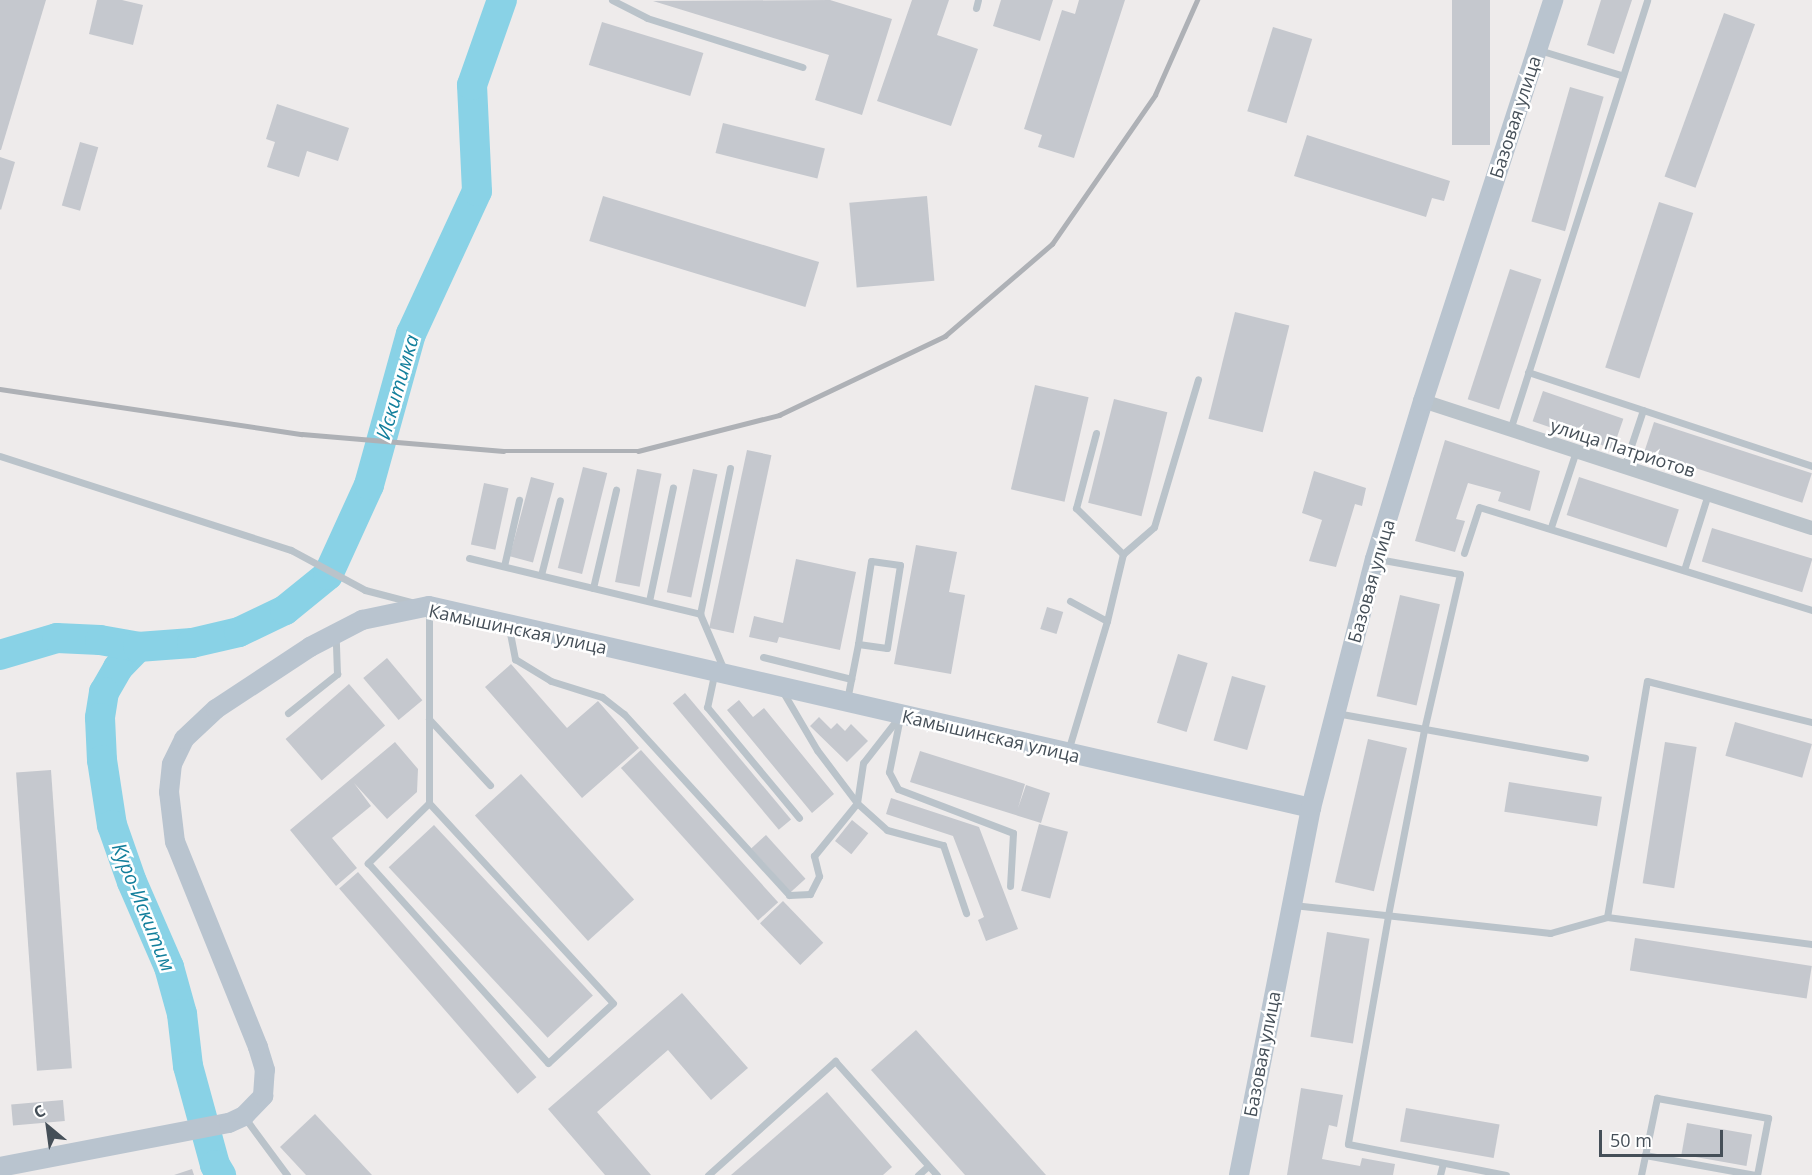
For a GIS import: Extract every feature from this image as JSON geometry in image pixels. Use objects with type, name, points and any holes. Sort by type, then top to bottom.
[{"type":"street","name":"Базовая улица","points":[[1239,1175],[1311,808],[1375,559],[1423,401],[1554,0]]},
{"type":"street","name":"улица Патриотов","points":[[1423,401],[1812,528]]},
{"type":"street","name":"Камышинская улица","points":[[237,1119],[263,1096],[265,1070],[258,1047],[175,842],[169,792],[172,764],[184,739],[216,709],[310,647],[362,620],[429,606],[1311,808]]},
{"type":"street","points":[[0,1167],[237,1119]]},
{"type":"lane","points":[[612,0],[647,18],[802,66]]},
{"type":"lane","points":[[1510,430],[1621,75],[1647,0]]},
{"type":"lane","points":[[1537,49],[1621,75]]},
{"type":"lane","points":[[1528,372],[1812,465]]},
{"type":"lane","points":[[1067,753],[1107,621],[1123,554],[1154,527],[1198,379]]},
{"type":"lane","points":[[1624,467],[1643,410]]},
{"type":"lane","points":[[1096,433],[1076,508],[1123,554]]},
{"type":"lane","points":[[1551,527],[1576,451]]},
{"type":"lane","points":[[0,456],[291,550],[365,590],[429,606],[429,803],[613,1003],[548,1064],[368,863],[429,803]]},
{"type":"lane","points":[[730,468],[700,614],[720,673],[707,707],[799,818]]},
{"type":"lane","points":[[649,601],[673,487]]},
{"type":"lane","points":[[593,588],[616,490]]},
{"type":"lane","points":[[1684,570],[1708,494]]},
{"type":"lane","points":[[504,566],[519,500]]},
{"type":"lane","points":[[542,575],[560,500]]},
{"type":"lane","points":[[1464,554],[1479,507],[1551,527],[1812,610]]},
{"type":"lane","points":[[469,558],[700,614]]},
{"type":"lane","points":[[1375,559],[1460,574],[1424,730],[1388,916],[1348,1144],[1506,1175]]},
{"type":"lane","points":[[846,702],[871,561],[900,565],[887,648],[858,644]]},
{"type":"lane","points":[[1070,601],[1107,621]]},
{"type":"lane","points":[[508,625],[515,658],[550,681],[602,697],[624,714],[789,895],[810,894],[819,876],[814,856],[857,803],[863,763],[900,715]]},
{"type":"lane","points":[[288,713],[337,674],[336,633]]},
{"type":"lane","points":[[763,657],[851,679]]},
{"type":"lane","points":[[1607,917],[1647,681],[1812,722]]},
{"type":"lane","points":[[780,687],[817,750],[857,803],[887,830],[943,845],[966,913]]},
{"type":"lane","points":[[1335,713],[1585,758]]},
{"type":"lane","points":[[900,715],[889,772],[898,789],[1013,833],[1010,886]]},
{"type":"lane","points":[[429,718],[490,785]]},
{"type":"lane","points":[[1291,904],[1550,933],[1607,917],[1812,944]]},
{"type":"lane","points":[[708,1175],[835,1061],[937,1175]]},
{"type":"lane","points":[[1641,1175],[1645,1155],[1657,1098],[1768,1118],[1756,1175],[1645,1155]]},
{"type":"lane","points":[[237,1119],[287,1175]]},
{"type":"lane","points":[[1440,1175],[1443,1163]]},
{"type":"lane","points":[[918,1175],[928,1166]]},
{"type":"building","points":[[0,0],[46,0],[1,150],[0,150]]},
{"type":"building","points":[[97,0],[122,0],[143,5],[133,45],[89,34]]},
{"type":"building","points":[[830,0],[892,19],[862,115],[815,100],[829,55],[653,1]]},
{"type":"building","points":[[912,0],[949,0],[937,35],[978,49],[951,126],[877,101]]},
{"type":"building","points":[[1001,0],[1053,0],[1040,41],[993,26]]},
{"type":"building","points":[[1079,0],[1125,0],[1074,158],[1038,147],[1042,135],[1024,129],[1062,10],[1075,14]]},
{"type":"building","points":[[1452,0],[1490,0],[1490,145],[1452,145]]},
{"type":"building","points":[[1601,0],[1632,0],[1614,54],[1587,45]]},
{"type":"building","points":[[1724,13],[1755,24],[1695,188],[1664,177]]},
{"type":"building","points":[[602,22],[703,53],[690,96],[589,65]]},
{"type":"building","points":[[1273,27],[1312,39],[1286,123],[1247,111]]},
{"type":"building","points":[[1570,87],[1604,97],[1565,231],[1531,222]]},
{"type":"building","points":[[277,104],[349,128],[338,161],[307,151],[299,177],[267,167],[275,142],[266,139]]},
{"type":"building","points":[[723,123],[825,148],[817,178],[716,153]]},
{"type":"building","points":[[1307,135],[1450,181],[1444,201],[1432,198],[1426,217],[1294,176]]},
{"type":"building","points":[[80,142],[98,147],[80,211],[62,205]]},
{"type":"building","points":[[0,157],[15,162],[1,210],[0,209]]},
{"type":"building","points":[[603,196],[819,262],[805,307],[589,241]]},
{"type":"building","points":[[927,196],[934,281],[857,287],[849,203]]},
{"type":"building","points":[[1659,202],[1693,213],[1639,379],[1605,367]]},
{"type":"building","points":[[1510,269],[1541,279],[1499,409],[1468,399]]},
{"type":"building","points":[[1235,312],[1289,326],[1263,432],[1208,419]]},
{"type":"building","points":[[1035,385],[1089,397],[1065,502],[1011,489]]},
{"type":"building","points":[[1543,391],[1623,419],[1613,449],[1533,421]]},
{"type":"building","points":[[1114,399],[1167,412],[1141,516],[1088,503]]},
{"type":"building","points":[[1654,422],[1812,473],[1802,503],[1644,451]]},
{"type":"building","points":[[1445,440],[1540,471],[1530,511],[1498,501],[1501,492],[1468,483],[1456,519],[1465,521],[1455,552],[1415,541]]},
{"type":"building","points":[[747,450],[771,455],[734,633],[709,628]]},
{"type":"building","points":[[583,467],[607,473],[582,574],[558,568]]},
{"type":"building","points":[[637,469],[662,474],[640,587],[615,582]]},
{"type":"building","points":[[693,469],[717,474],[691,597],[667,592]]},
{"type":"building","points":[[1314,471],[1366,488],[1362,506],[1355,504],[1336,567],[1309,561],[1322,520],[1302,513]]},
{"type":"building","points":[[531,477],[554,483],[533,562],[510,556]]},
{"type":"building","points":[[1579,477],[1679,509],[1667,547],[1567,515]]},
{"type":"building","points":[[484,483],[508,488],[495,550],[471,545]]},
{"type":"building","points":[[1712,528],[1812,559],[1802,592],[1702,561]]},
{"type":"building","points":[[916,545],[957,552],[949,592],[965,595],[951,674],[894,664]]},
{"type":"building","points":[[796,559],[856,572],[840,650],[779,637],[777,643],[749,637],[754,616],[783,623]]},
{"type":"building","points":[[1400,595],[1440,604],[1417,706],[1377,696]]},
{"type":"building","points":[[1047,607],[1063,612],[1057,634],[1040,629]]},
{"type":"building","points":[[1178,654],[1208,663],[1187,732],[1157,723]]},
{"type":"building","points":[[387,658],[422,700],[399,720],[363,678]]},
{"type":"building","points":[[511,664],[567,728],[598,701],[639,748],[582,798],[485,687]]},
{"type":"building","points":[[1232,676],[1266,686],[1247,750],[1214,740]]},
{"type":"building","points":[[349,684],[385,726],[322,781],[286,739]]},
{"type":"building","points":[[685,693],[791,819],[779,830],[673,703]]},
{"type":"building","points":[[739,700],[753,717],[764,708],[834,794],[812,813],[727,710]]},
{"type":"building","points":[[819,717],[831,729],[837,723],[845,731],[851,724],[868,741],[847,762],[810,726]]},
{"type":"building","points":[[1735,722],[1812,744],[1802,778],[1725,756]]},
{"type":"building","points":[[1368,739],[1407,748],[1374,891],[1335,882]]},
{"type":"building","points":[[395,742],[418,769],[417,792],[387,819],[354,783],[371,806],[332,838],[357,868],[336,886],[290,830]]},
{"type":"building","points":[[1665,742],[1697,747],[1674,888],[1643,883]]},
{"type":"building","points":[[641,750],[778,902],[758,920],[621,768]]},
{"type":"building","points":[[920,751],[1025,784],[1018,808],[1026,785],[1050,793],[1041,823],[910,782]]},
{"type":"building","points":[[51,770],[72,1068],[37,1071],[16,772]]},
{"type":"building","points":[[521,774],[634,900],[588,941],[475,815]]},
{"type":"building","points":[[1509,782],[1602,797],[1597,826],[1504,812]]},
{"type":"building","points":[[891,798],[979,827],[1018,929],[986,941],[978,920],[984,917],[953,836],[886,814]]},
{"type":"building","points":[[852,820],[868,833],[851,854],[835,841]]},
{"type":"building","points":[[1039,824],[1068,832],[1050,898],[1021,891]]},
{"type":"building","points":[[434,825],[593,995],[548,1038],[389,867]]},
{"type":"building","points":[[766,835],[805,879],[791,892],[751,848]]},
{"type":"building","points":[[358,872],[536,1077],[518,1094],[339,888]]},
{"type":"building","points":[[783,901],[823,943],[800,965],[760,923]]},
{"type":"building","points":[[1327,932],[1369,939],[1353,1043],[1310,1037]]},
{"type":"building","points":[[1635,938],[1812,966],[1807,999],[1630,971]]},
{"type":"building","points":[[682,993],[748,1068],[711,1100],[668,1050],[597,1112],[651,1175],[605,1175],[548,1109]]},
{"type":"building","points":[[916,1030],[1046,1175],[965,1175],[871,1070]]},
{"type":"building","points":[[1301,1088],[1343,1095],[1337,1127],[1329,1125],[1322,1159],[1360,1166],[1362,1158],[1395,1164],[1393,1175],[1287,1175]]},
{"type":"building","points":[[827,1092],[892,1167],[883,1175],[731,1175]]},
{"type":"building","points":[[63,1100],[65,1121],[13,1125],[11,1105]]},
{"type":"building","points":[[1406,1108],[1500,1124],[1494,1158],[1400,1141]]},
{"type":"building","points":[[315,1114],[372,1175],[306,1175],[280,1147]]},
{"type":"building","points":[[1687,1123],[1752,1134],[1746,1166],[1681,1155]]},
{"type":"building","points":[[192,1169],[194,1175],[174,1175]]},
{"type":"waterway","name":"Искитимка","points":[[0,655],[57,638],[100,640],[138,647],[192,643],[239,632],[285,610],[328,575],[369,485],[411,334],[477,191],[472,85],[502,0]]},
{"type":"waterway","name":"Куро-Искитим","points":[[138,647],[118,668],[104,692],[100,718],[102,760],[112,825],[132,882],[169,967],[182,1014],[188,1066],[215,1165],[221,1175]]},
{"type":"railway","points":[[0,389],[302,434],[503,451],[638,451],[779,415],[945,336],[1052,244],[1155,95],[1197,0]]}]
